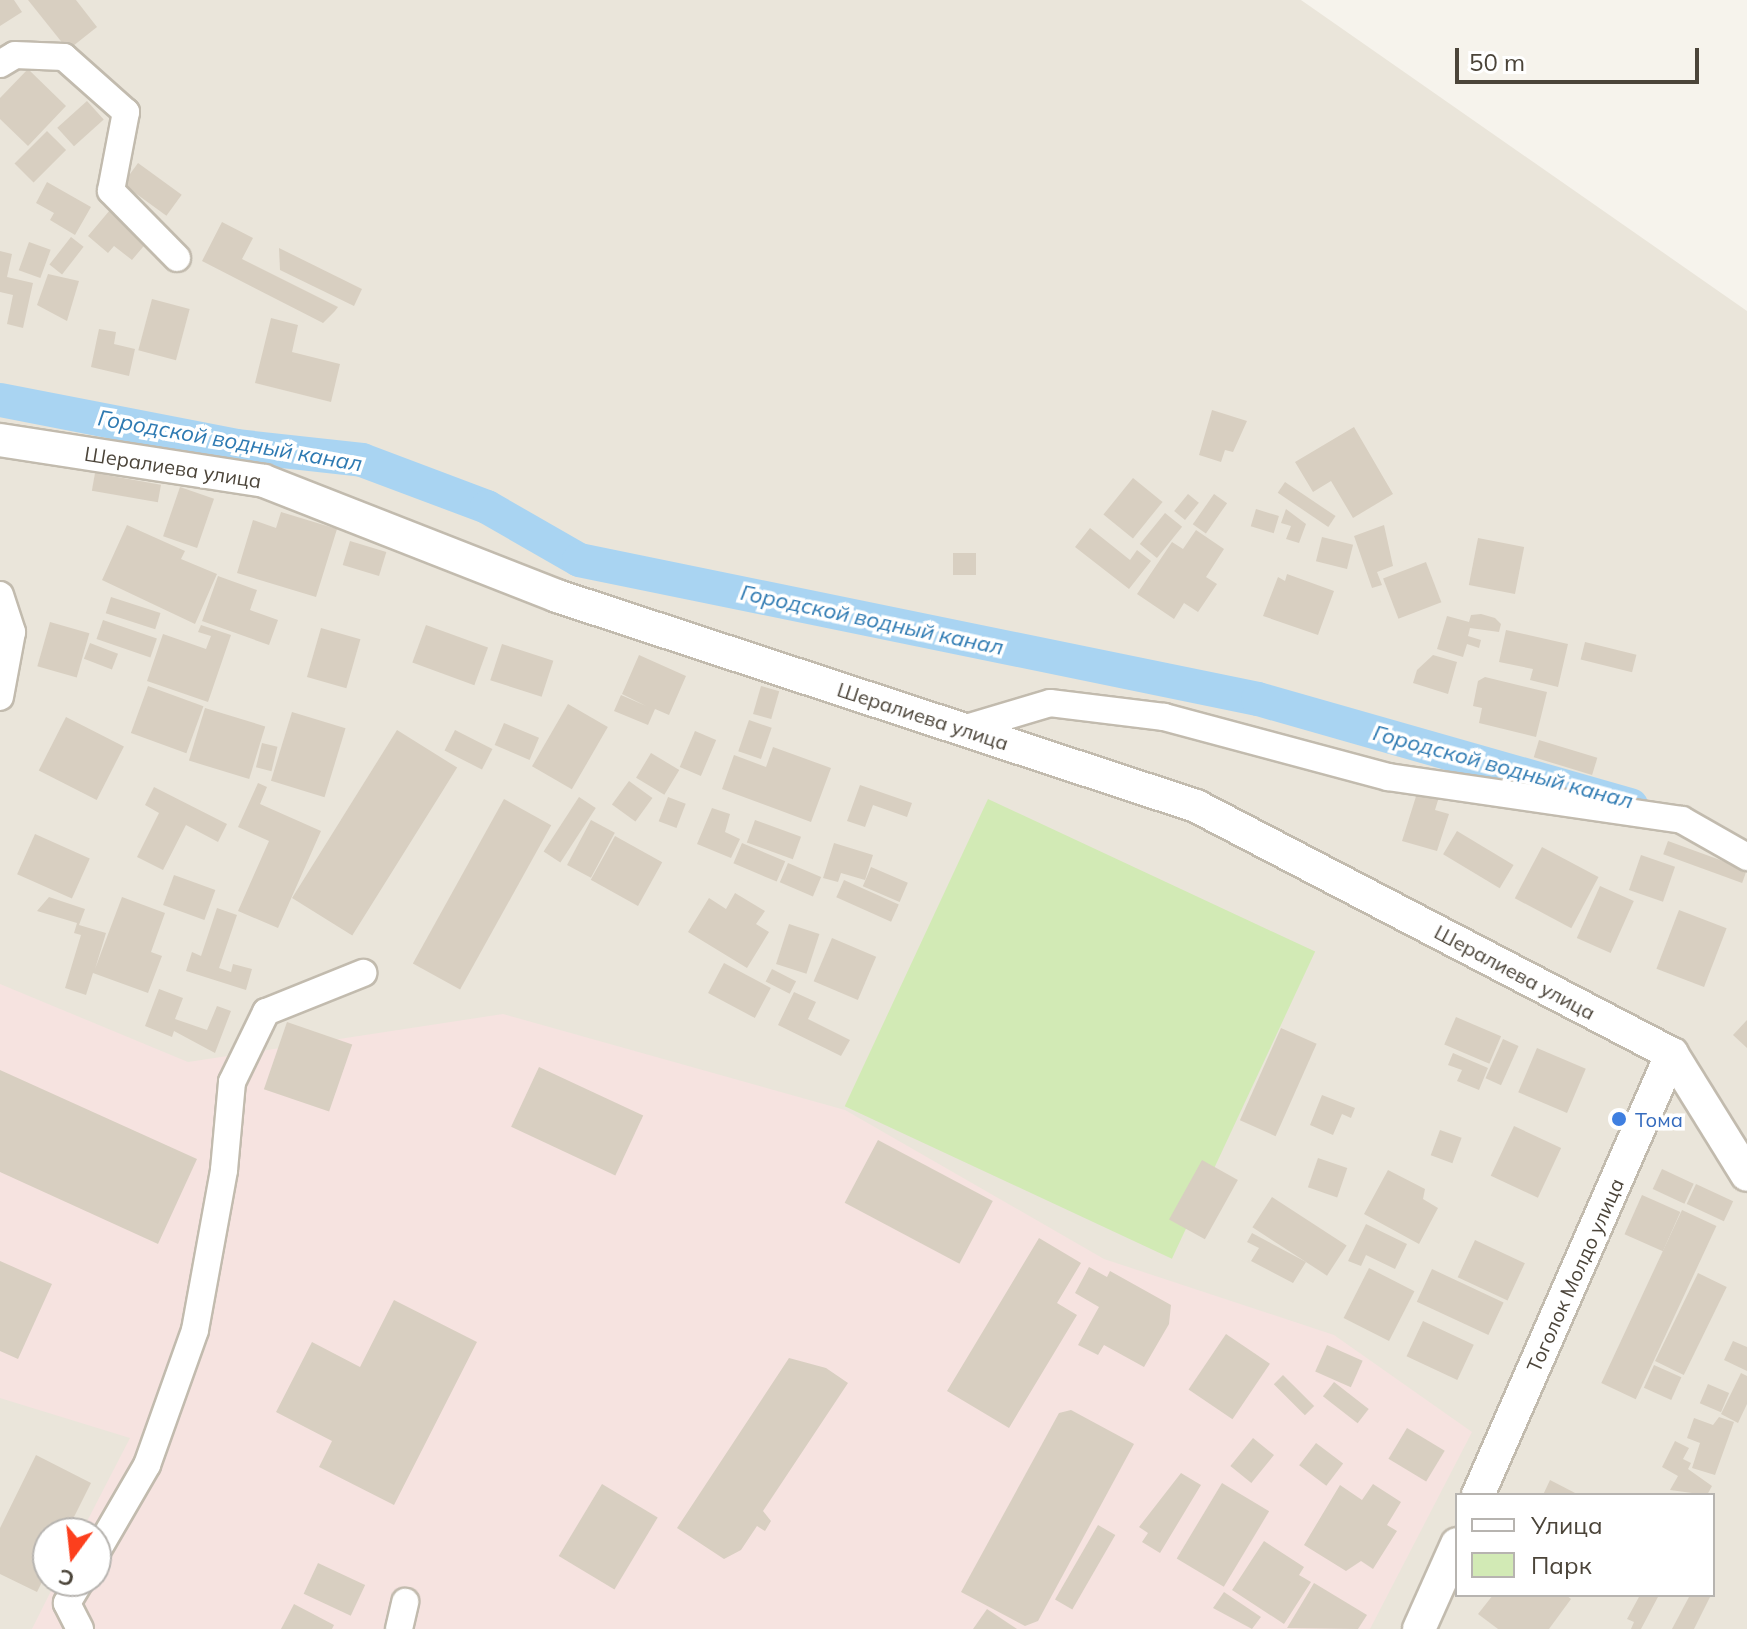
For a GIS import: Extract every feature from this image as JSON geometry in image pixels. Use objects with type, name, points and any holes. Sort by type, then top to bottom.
[{"type":"street","points":[[0,64],[15,55],[64,57],[126,112],[111,191],[177,258]]},
{"type":"street","name":"Шералиева улица","points":[[0,440],[264,481],[557,596],[1196,806],[1672,1054]]},
{"type":"street","points":[[0,595],[12,632],[0,697]]},
{"type":"street","points":[[963,729],[1050,703],[1164,717],[1388,777],[1682,820],[1747,857]]},
{"type":"street","points":[[112,1525],[147,1465],[195,1330],[224,1170],[232,1082],[266,1012],[363,973]]},
{"type":"street","points":[[1672,1054],[1747,1175]]},
{"type":"street","name":"Тоголок Молдо улица","points":[[1479,1493],[1672,1054]]},
{"type":"street","points":[[1419,1629],[1455,1548]]},
{"type":"street","points":[[71,1597],[67,1603],[80,1629]]},
{"type":"street","points":[[399,1629],[405,1602]]},
{"type":"shaded area","points":[[0,0],[1301,0],[1747,311],[1747,1629],[0,1629]]},
{"type":"shaded area","points":[[0,984],[188,1062],[503,1014],[845,1110],[1104,1259],[1334,1335],[1472,1432],[1370,1629],[32,1629],[48,1597],[112,1597],[112,1517],[89,1517],[130,1438],[0,1398]]},
{"type":"green space","points":[[988,799],[1315,952],[1172,1259],[845,1106]]},
{"type":"building","points":[[0,0],[14,0],[22,12],[0,26]]},
{"type":"building","points":[[28,0],[76,0],[97,27],[68,50]]},
{"type":"building","points":[[28,69],[66,106],[28,146],[0,119],[0,98]]},
{"type":"building","points":[[87,101],[104,120],[74,146],[57,128]]},
{"type":"building","points":[[47,131],[66,150],[34,183],[14,164]]},
{"type":"building","points":[[138,163],[182,195],[166,216],[123,184]]},
{"type":"building","points":[[47,182],[91,207],[75,235],[50,220],[54,213],[36,203]]},
{"type":"building","points":[[110,210],[148,241],[132,260],[114,246],[108,253],[88,236]]},
{"type":"building","points":[[222,222],[253,238],[242,259],[338,307],[335,311],[323,323],[202,261]]},
{"type":"building","points":[[71,237],[84,247],[62,274],[49,265]]},
{"type":"building","points":[[29,242],[51,250],[40,278],[19,270]]},
{"type":"building","points":[[279,248],[362,289],[354,306],[280,270]]},
{"type":"building","points":[[0,251],[12,254],[7,277],[33,283],[23,328],[7,324],[13,295],[0,292]]},
{"type":"building","points":[[48,274],[79,281],[67,321],[37,305]]},
{"type":"building","points":[[152,299],[190,309],[176,360],[138,350]]},
{"type":"building","points":[[271,318],[298,325],[292,352],[340,364],[331,402],[255,383]]},
{"type":"building","points":[[99,329],[116,332],[114,344],[135,349],[129,376],[91,367]]},
{"type":"building","points":[[1212,410],[1247,421],[1233,452],[1225,450],[1221,462],[1199,455]]},
{"type":"building","points":[[1354,427],[1393,494],[1353,518],[1331,481],[1313,492],[1295,462]]},
{"type":"building","points":[[95,473],[161,485],[158,502],[92,491]]},
{"type":"building","points":[[1133,478],[1163,502],[1133,538],[1103,515]]},
{"type":"building","points":[[1285,482],[1336,516],[1328,527],[1278,493]]},
{"type":"building","points":[[180,487],[214,499],[197,548],[163,536]]},
{"type":"building","points":[[1188,494],[1199,503],[1185,520],[1174,511]]},
{"type":"building","points":[[1214,494],[1227,503],[1206,533],[1193,524]]},
{"type":"building","points":[[1256,509],[1279,516],[1274,533],[1251,526]]},
{"type":"building","points":[[1286,509],[1306,524],[1299,543],[1286,539],[1291,526],[1281,523]]},
{"type":"building","points":[[281,512],[337,529],[316,597],[237,573],[253,520],[276,528]]},
{"type":"building","points":[[1165,513],[1182,527],[1157,558],[1140,544]]},
{"type":"building","points":[[127,525],[185,551],[181,559],[217,574],[195,624],[102,580]]},
{"type":"building","points":[[1384,525],[1393,566],[1377,572],[1382,585],[1372,588],[1354,536]]},
{"type":"building","points":[[1090,528],[1130,560],[1137,550],[1151,561],[1129,589],[1075,547]]},
{"type":"building","points":[[1196,530],[1224,549],[1206,577],[1217,584],[1198,612],[1184,603],[1174,619],[1137,594],[1172,542],[1183,549]]},
{"type":"building","points":[[1322,537],[1353,545],[1347,569],[1316,561]]},
{"type":"building","points":[[1478,538],[1524,547],[1515,594],[1469,585]]},
{"type":"building","points":[[350,541],[386,552],[379,576],[343,565]]},
{"type":"building","points":[[953,553],[976,553],[976,575],[953,575]]},
{"type":"building","points":[[1426,562],[1441,602],[1398,619],[1383,578]]},
{"type":"building","points":[[1287,574],[1334,591],[1318,635],[1263,616],[1278,577],[1285,581]]},
{"type":"building","points":[[218,576],[257,590],[250,610],[278,620],[269,645],[202,621]]},
{"type":"building","points":[[111,597],[160,613],[155,629],[106,613]]},
{"type":"building","points":[[1471,615],[1495,618],[1501,624],[1499,632],[1470,628],[1468,636],[1481,640],[1479,648],[1467,644],[1463,657],[1437,649],[1447,616],[1469,622]]},
{"type":"building","points":[[103,620],[157,639],[150,657],[96,639]]},
{"type":"building","points":[[50,622],[89,633],[77,678],[37,666]]},
{"type":"building","points":[[201,625],[231,635],[208,702],[147,681],[163,634],[206,649],[211,636],[198,632]]},
{"type":"building","points":[[426,625],[488,648],[474,685],[412,663]]},
{"type":"building","points":[[321,628],[360,639],[346,688],[307,677]]},
{"type":"building","points":[[1506,630],[1568,644],[1558,687],[1530,680],[1533,669],[1499,662]]},
{"type":"building","points":[[1585,642],[1636,655],[1632,672],[1581,659]]},
{"type":"building","points":[[90,643],[118,654],[112,670],[84,659]]},
{"type":"building","points":[[502,644],[553,661],[542,697],[490,680]]},
{"type":"building","points":[[639,655],[686,676],[669,715],[655,709],[648,725],[614,711],[621,695],[646,706],[622,694]]},
{"type":"building","points":[[1433,655],[1457,662],[1448,694],[1413,683],[1417,670]]},
{"type":"building","points":[[1485,677],[1547,692],[1536,737],[1479,723],[1482,708],[1473,706],[1478,681]]},
{"type":"building","points":[[148,686],[203,706],[186,753],[131,733]]},
{"type":"building","points":[[761,686],[779,691],[771,719],[753,714]]},
{"type":"building","points":[[568,704],[608,727],[572,789],[532,766]]},
{"type":"building","points":[[205,708],[265,726],[249,779],[189,761]]},
{"type":"building","points":[[292,712],[346,728],[325,797],[271,781]]},
{"type":"building","points":[[66,717],[124,747],[97,800],[39,770]]},
{"type":"building","points":[[749,720],[772,728],[761,759],[738,751]]},
{"type":"building","points":[[504,723],[539,738],[530,760],[495,745]]},
{"type":"building","points":[[397,730],[457,768],[352,936],[292,898]]},
{"type":"building","points":[[455,730],[492,749],[482,770],[445,750]]},
{"type":"building","points":[[695,731],[716,740],[701,776],[680,767]]},
{"type":"building","points":[[1539,740],[1597,758],[1592,775],[1534,757]]},
{"type":"building","points":[[262,743],[278,747],[271,771],[256,767]]},
{"type":"building","points":[[773,747],[831,768],[811,822],[722,789],[734,755],[766,767]]},
{"type":"building","points":[[651,753],[679,770],[664,795],[636,778]]},
{"type":"building","points":[[629,781],[652,798],[635,822],[612,804]]},
{"type":"building","points":[[258,783],[267,787],[260,804],[321,831],[278,928],[238,911],[269,841],[238,827]]},
{"type":"building","points":[[860,785],[912,803],[907,817],[873,805],[865,827],[847,821]]},
{"type":"building","points":[[154,787],[227,824],[218,842],[186,825],[163,870],[137,857],[159,813],[145,805]]},
{"type":"building","points":[[1418,790],[1439,797],[1435,810],[1449,814],[1437,851],[1402,841]]},
{"type":"building","points":[[579,797],[596,808],[560,862],[544,852]]},
{"type":"building","points":[[668,797],[686,804],[676,828],[659,821]]},
{"type":"building","points":[[504,799],[551,825],[460,990],[413,963]]},
{"type":"building","points":[[712,808],[730,814],[725,832],[740,839],[731,858],[697,844]]},
{"type":"building","points":[[591,820],[615,833],[591,878],[567,865]]},
{"type":"building","points":[[755,820],[801,837],[793,859],[747,843]]},
{"type":"building","points":[[1457,831],[1514,865],[1500,888],[1443,854]]},
{"type":"building","points":[[35,834],[90,858],[72,899],[17,874]]},
{"type":"building","points":[[615,836],[662,862],[638,906],[591,880]]},
{"type":"building","points":[[1668,841],[1747,870],[1742,883],[1663,854]]},
{"type":"building","points":[[742,843],[785,861],[777,882],[733,863]]},
{"type":"building","points":[[834,843],[873,855],[865,880],[841,873],[838,882],[823,878]]},
{"type":"building","points":[[1542,847],[1599,877],[1571,928],[1515,898]]},
{"type":"building","points":[[1641,855],[1675,867],[1663,902],[1629,890]]},
{"type":"building","points":[[788,863],[821,877],[813,896],[780,882]]},
{"type":"building","points":[[871,867],[908,883],[900,902],[863,886]]},
{"type":"building","points":[[174,875],[215,890],[204,920],[163,905]]},
{"type":"building","points":[[844,880],[899,904],[891,922],[836,897]]},
{"type":"building","points":[[1600,886],[1634,901],[1611,953],[1577,938]]},
{"type":"building","points":[[735,893],[765,911],[756,924],[769,932],[747,968],[688,932],[709,898],[726,909]]},
{"type":"building","points":[[49,897],[85,909],[79,925],[106,933],[95,969],[122,897],[165,913],[151,952],[162,956],[148,993],[93,973],[86,995],[65,988],[81,935],[74,933],[77,923],[37,911]]},
{"type":"building","points":[[217,908],[237,915],[219,968],[231,972],[233,964],[252,969],[246,990],[186,971],[192,952],[201,956]]},
{"type":"building","points":[[1679,910],[1727,928],[1704,987],[1656,969]]},
{"type":"building","points":[[789,924],[819,934],[806,974],[776,964]]},
{"type":"building","points":[[832,938],[876,957],[858,1000],[814,981]]},
{"type":"building","points":[[724,963],[771,988],[755,1018],[708,993]]},
{"type":"building","points":[[772,969],[796,981],[790,994],[766,981]]},
{"type":"building","points":[[159,989],[183,998],[175,1019],[207,1030],[217,1006],[231,1011],[215,1053],[174,1031],[172,1037],[145,1026]]},
{"type":"building","points":[[794,992],[816,1002],[808,1019],[850,1040],[841,1056],[778,1025]]},
{"type":"building","points":[[1456,1017],[1501,1036],[1489,1064],[1444,1045]]},
{"type":"building","points":[[1747,1020],[1747,1048],[1733,1035]]},
{"type":"building","points":[[287,1022],[352,1044],[329,1112],[264,1089]]},
{"type":"building","points":[[1281,1028],[1317,1044],[1276,1136],[1240,1120]]},
{"type":"building","points":[[1503,1039],[1519,1046],[1501,1085],[1486,1078]]},
{"type":"building","points":[[1537,1048],[1586,1069],[1567,1113],[1518,1092]]},
{"type":"building","points":[[1453,1053],[1488,1068],[1479,1090],[1457,1081],[1462,1070],[1448,1065]]},
{"type":"building","points":[[539,1067],[643,1116],[615,1175],[511,1127]]},
{"type":"building","points":[[0,1070],[197,1159],[158,1244],[0,1172]]},
{"type":"building","points":[[1322,1095],[1355,1108],[1351,1118],[1342,1114],[1333,1135],[1310,1125]]},
{"type":"building","points":[[1514,1126],[1561,1148],[1538,1198],[1491,1176]]},
{"type":"building","points":[[1440,1130],[1462,1138],[1452,1163],[1431,1155]]},
{"type":"building","points":[[878,1140],[993,1201],[959,1264],[845,1203]]},
{"type":"building","points":[[1318,1158],[1347,1168],[1337,1197],[1308,1187]]},
{"type":"building","points":[[1202,1160],[1238,1180],[1205,1239],[1169,1219]]},
{"type":"building","points":[[1662,1169],[1694,1184],[1684,1204],[1653,1189]]},
{"type":"building","points":[[1388,1170],[1425,1189],[1423,1199],[1438,1208],[1419,1244],[1364,1214]]},
{"type":"building","points":[[1696,1184],[1733,1201],[1724,1221],[1687,1204]]},
{"type":"building","points":[[1642,1195],[1680,1212],[1663,1251],[1625,1234]]},
{"type":"building","points":[[1272,1197],[1347,1245],[1327,1276],[1252,1227]]},
{"type":"building","points":[[1682,1210],[1716,1226],[1636,1399],[1601,1383]]},
{"type":"building","points":[[1366,1224],[1407,1244],[1395,1269],[1366,1255],[1361,1266],[1348,1261]]},
{"type":"building","points":[[1252,1233],[1306,1262],[1293,1283],[1251,1261],[1259,1248],[1247,1242]]},
{"type":"building","points":[[1039,1238],[1081,1263],[1057,1303],[1077,1315],[1009,1428],[947,1391]]},
{"type":"building","points":[[1475,1240],[1525,1263],[1508,1300],[1458,1277]]},
{"type":"building","points":[[0,1261],[52,1284],[18,1359],[0,1351]]},
{"type":"building","points":[[1089,1267],[1107,1277],[1110,1271],[1171,1305],[1169,1324],[1144,1367],[1104,1345],[1098,1355],[1078,1345],[1099,1307],[1075,1293]]},
{"type":"building","points":[[1369,1268],[1414,1291],[1389,1341],[1344,1318]]},
{"type":"building","points":[[1432,1269],[1504,1302],[1488,1335],[1417,1302]]},
{"type":"building","points":[[1698,1273],[1727,1287],[1684,1375],[1655,1361]]},
{"type":"building","points":[[394,1300],[477,1342],[394,1505],[319,1467],[332,1441],[276,1412],[312,1342],[360,1367]]},
{"type":"building","points":[[1423,1321],[1474,1345],[1457,1380],[1407,1356]]},
{"type":"building","points":[[1226,1334],[1270,1364],[1232,1419],[1189,1390]]},
{"type":"building","points":[[1733,1341],[1747,1347],[1747,1371],[1724,1360]]},
{"type":"building","points":[[1327,1345],[1363,1361],[1351,1387],[1315,1371]]},
{"type":"building","points":[[789,1358],[826,1368],[848,1383],[763,1511],[771,1521],[765,1531],[757,1526],[741,1550],[724,1559],[677,1528]]},
{"type":"building","points":[[1654,1365],[1681,1377],[1671,1400],[1644,1388]]},
{"type":"building","points":[[1741,1373],[1747,1376],[1747,1404],[1738,1423],[1721,1414]]},
{"type":"building","points":[[1283,1375],[1314,1406],[1305,1415],[1274,1384]]},
{"type":"building","points":[[1334,1382],[1369,1409],[1358,1423],[1323,1396]]},
{"type":"building","points":[[1708,1384],[1729,1393],[1721,1412],[1700,1403]]},
{"type":"building","points":[[1071,1410],[1134,1444],[1038,1621],[1025,1626],[961,1592],[1059,1413]]},
{"type":"building","points":[[1719,1417],[1734,1422],[1715,1475],[1692,1468],[1700,1443],[1687,1438],[1694,1418],[1713,1425]]},
{"type":"building","points":[[1407,1428],[1445,1451],[1426,1482],[1388,1459]]},
{"type":"building","points":[[1253,1438],[1274,1455],[1251,1483],[1230,1466]]},
{"type":"building","points":[[1675,1441],[1689,1448],[1683,1459],[1691,1463],[1688,1469],[1712,1486],[1708,1493],[1670,1490],[1678,1476],[1662,1467]]},
{"type":"building","points":[[1316,1443],[1343,1463],[1326,1486],[1299,1465]]},
{"type":"building","points":[[36,1455],[91,1483],[74,1517],[32,1517],[32,1590],[0,1574],[0,1528]]},
{"type":"building","points":[[1181,1473],[1201,1485],[1160,1553],[1142,1542],[1148,1533],[1139,1527]]},
{"type":"building","points":[[1550,1480],[1575,1493],[1544,1493]]},
{"type":"building","points":[[1222,1483],[1269,1511],[1224,1587],[1177,1558]]},
{"type":"building","points":[[602,1484],[658,1517],[614,1589],[559,1556]]},
{"type":"building","points":[[1373,1484],[1401,1502],[1387,1525],[1397,1531],[1373,1569],[1361,1561],[1346,1571],[1304,1545],[1340,1485],[1362,1500]]},
{"type":"building","points":[[1098,1525],[1115,1535],[1072,1609],[1055,1599]]},
{"type":"building","points":[[1264,1541],[1304,1567],[1299,1575],[1311,1582],[1284,1624],[1232,1590]]},
{"type":"building","points":[[318,1563],[365,1585],[351,1616],[304,1594]]},
{"type":"building","points":[[1314,1583],[1367,1615],[1358,1629],[1287,1628]]},
{"type":"building","points":[[1224,1592],[1261,1617],[1252,1629],[1213,1608]]},
{"type":"building","points":[[1491,1597],[1571,1599],[1549,1629],[1498,1629],[1478,1614]]},
{"type":"building","points":[[1639,1597],[1658,1597],[1641,1629],[1631,1629],[1634,1622],[1627,1619]]},
{"type":"building","points":[[1689,1597],[1710,1597],[1694,1629],[1672,1629]]},
{"type":"building","points":[[294,1604],[334,1625],[332,1629],[281,1629]]},
{"type":"building","points":[[987,1609],[1017,1629],[973,1629]]},
{"type":"waterway","name":"Городской водный канал","points":[[0,400],[236,446],[362,460],[487,507],[579,560],[1258,699],[1631,805]]},
{"type":"place","name":"Тома","points":[[1619,1119]]}]
